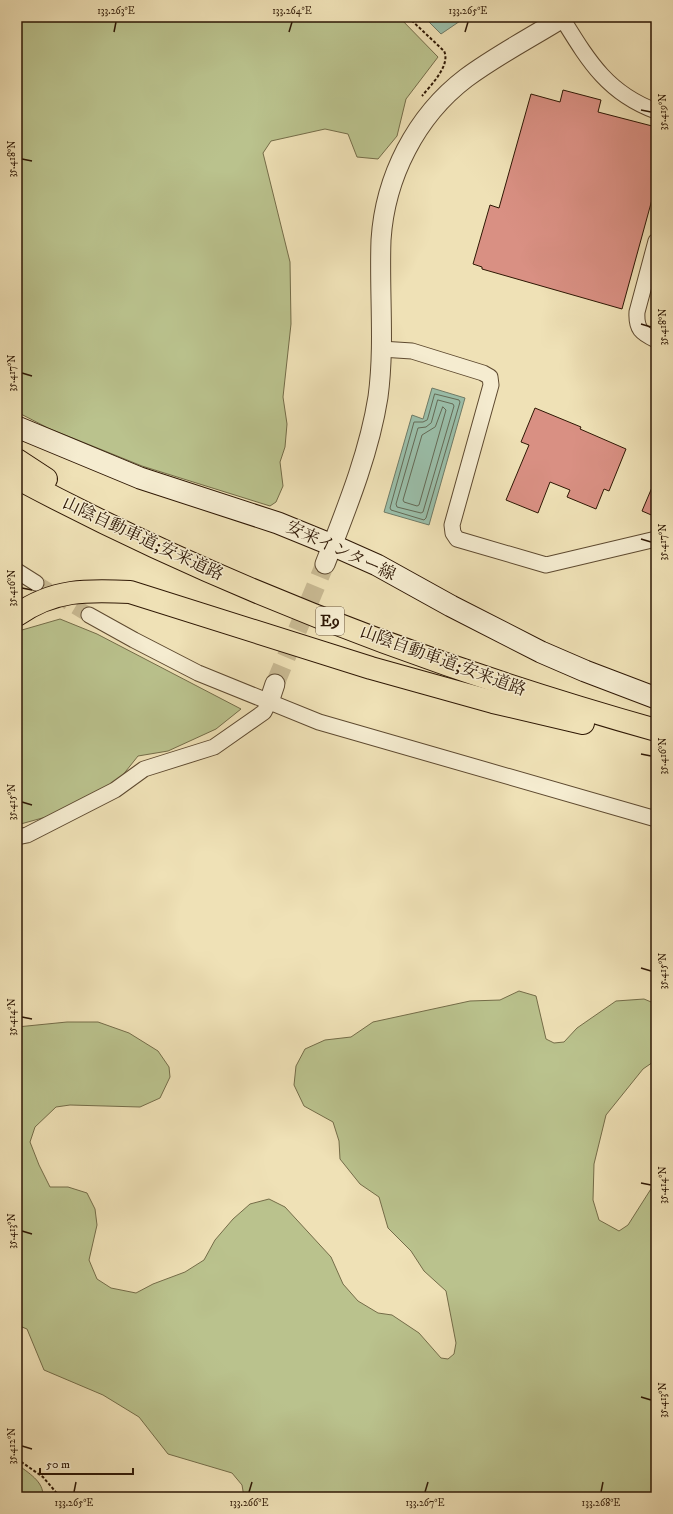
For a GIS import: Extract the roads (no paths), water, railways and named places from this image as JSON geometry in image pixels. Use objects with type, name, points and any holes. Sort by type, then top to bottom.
[{"type":"highway","points":[[17,460],[32,472],[67,491],[88,514]]},
{"type":"highway","name":"山陰自動車道;安来道路","points":[[17,478],[164,551],[386,643],[501,683],[656,730]]},
{"type":"highway","points":[[17,615],[27,608],[62,594],[90,590],[130,592],[379,670],[493,702],[656,740]]},
{"type":"main road","name":"安来インター線","points":[[17,427],[140,478],[278,522],[377,565],[451,606],[541,652],[585,671],[656,698]]},
{"type":"street","points":[[325,564],[371,433],[378,396],[381,349],[382,238],[388,199],[400,162],[421,124],[450,92],[467,78],[530,37],[563,18],[590,64],[612,86],[631,100],[656,111]]},
{"type":"street","points":[[656,241],[637,312],[637,324],[641,332],[656,340]]},
{"type":"street","points":[[381,349],[412,351],[484,373],[490,378],[491,385],[452,524],[453,534],[457,539],[546,565],[656,540]]},
{"type":"street","points":[[17,571],[36,583]]},
{"type":"street","points":[[89,615],[198,673],[319,722],[656,819]]},
{"type":"street","points":[[17,837],[27,835],[115,790],[144,769],[214,747],[264,712],[275,684]]},
{"type":"water","points":[[424,17],[466,17],[441,34]]},
{"type":"water","points":[[432,388],[465,398],[429,525],[384,512],[412,415],[423,419]]},
{"type":"tunnel","points":[[275,684],[325,564]]},
{"type":"tunnel","points":[[36,583],[89,615]]}]
